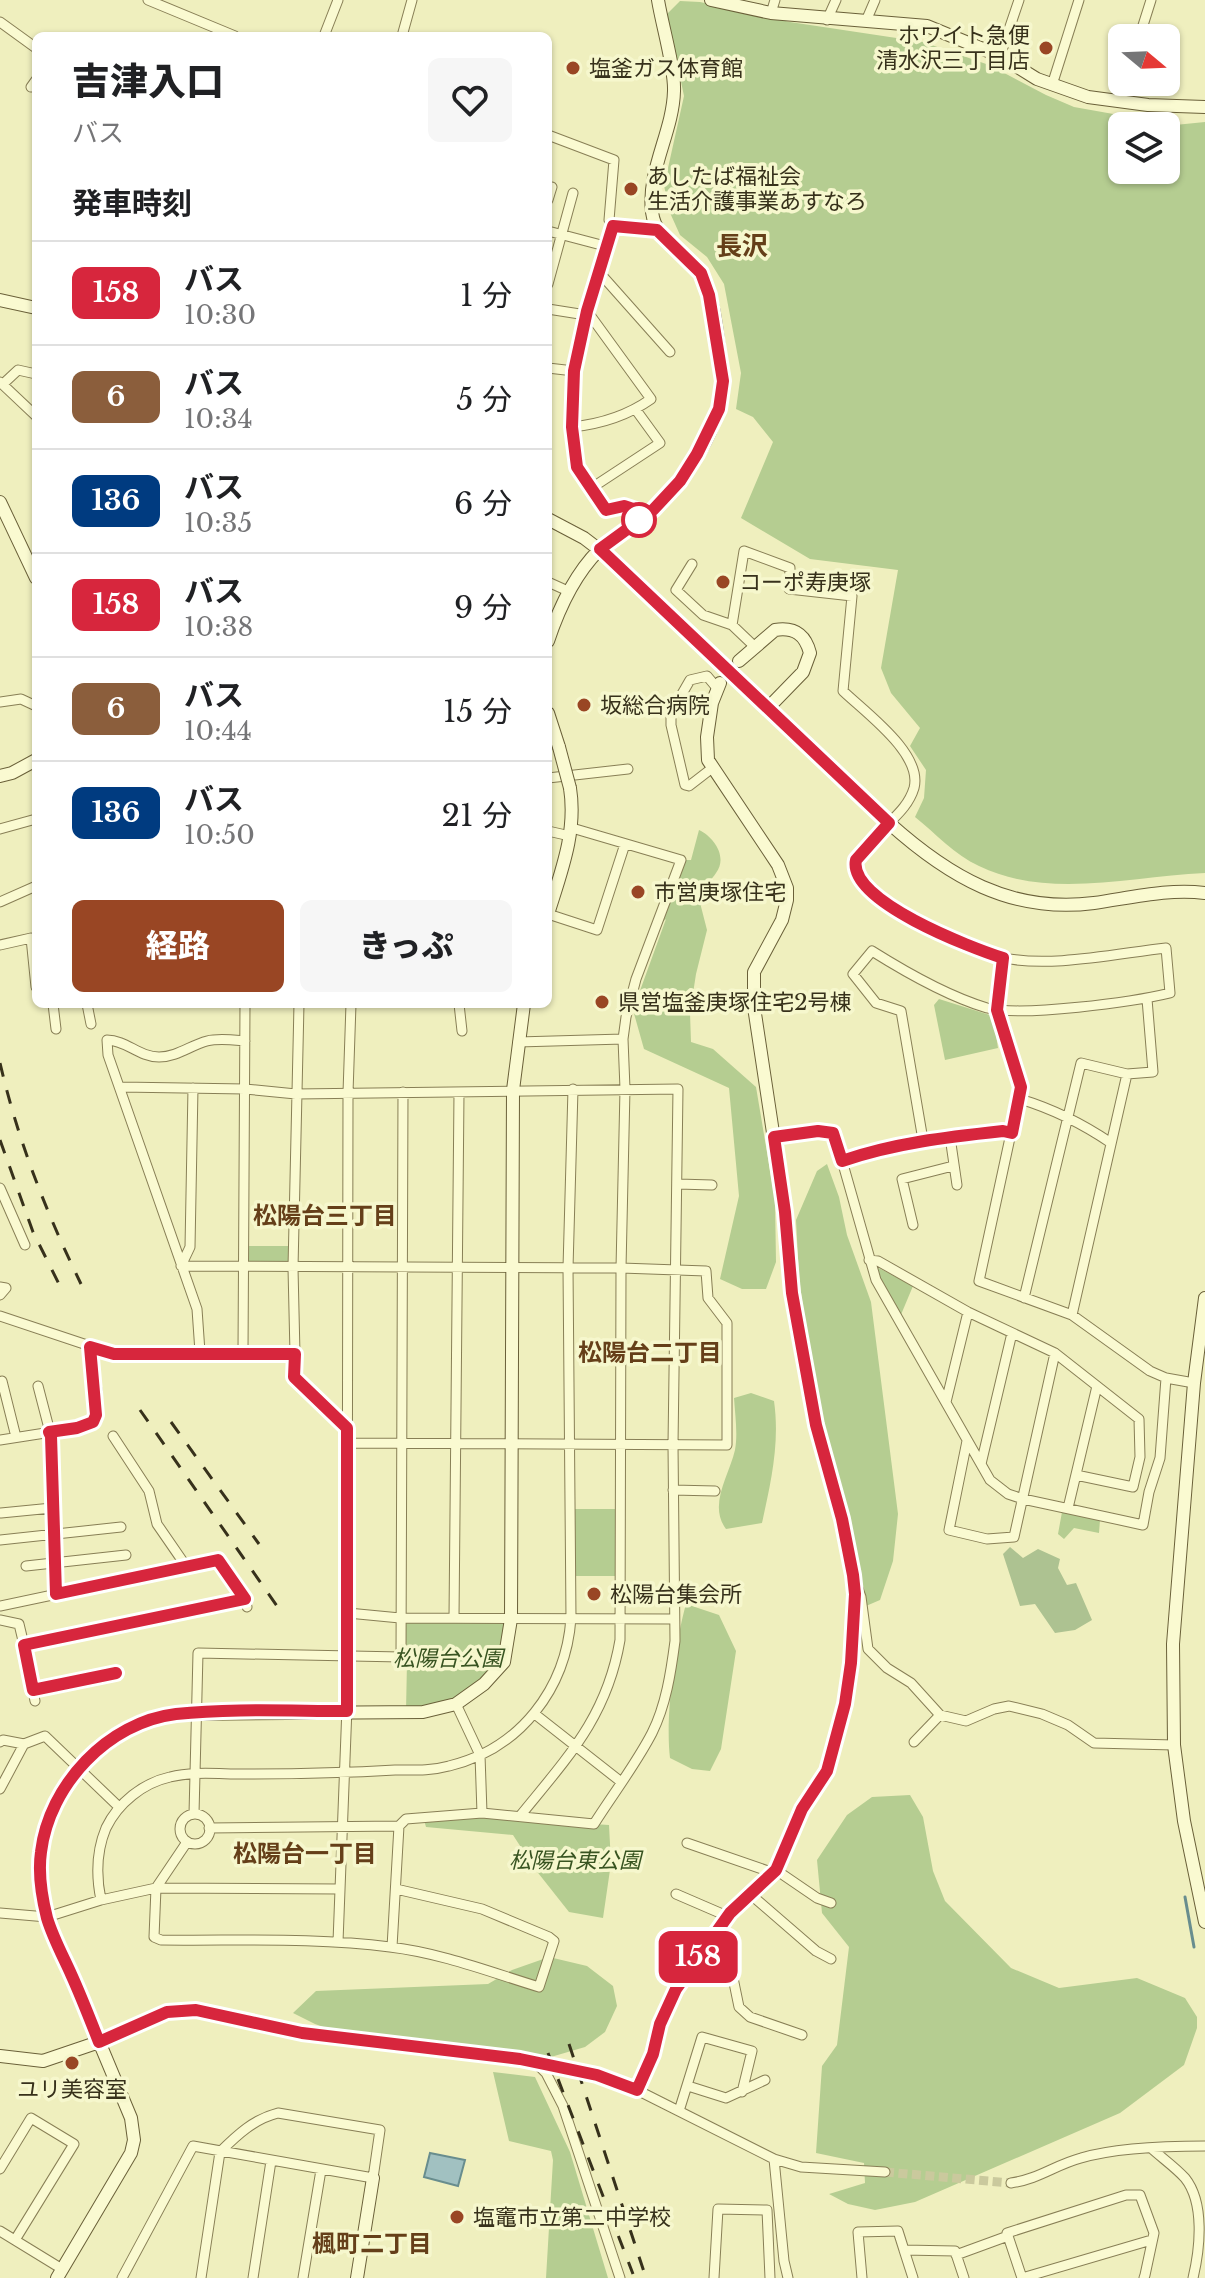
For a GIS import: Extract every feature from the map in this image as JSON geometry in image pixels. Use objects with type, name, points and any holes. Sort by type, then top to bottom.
[{"type":"street","points":[[148,0],[225,32]]},
{"type":"street","points":[[326,32],[338,0]]},
{"type":"street","points":[[403,32],[412,0]]},
{"type":"street","points":[[552,630],[568,591],[600,549],[648,514],[680,481],[719,409],[723,381],[706,285],[694,265],[657,230],[652,213],[653,184],[675,90],[658,0]]},
{"type":"street","points":[[711,0],[773,7],[827,20],[927,26],[1000,56],[1037,79],[1088,97],[1205,107]]},
{"type":"street","points":[[827,20],[836,0]]},
{"type":"street","points":[[866,21],[875,0]]},
{"type":"street","points":[[1000,56],[1019,0]]},
{"type":"street","points":[[1052,85],[1079,0]]},
{"type":"street","points":[[1143,24],[1151,0]]},
{"type":"street","points":[[0,22],[32,45]]},
{"type":"street","points":[[1119,102],[1121,96]]},
{"type":"street","points":[[552,137],[614,160],[609,220],[613,226]]},
{"type":"street","points":[[552,270],[573,193]]},
{"type":"street","points":[[613,226],[657,230]]},
{"type":"street","points":[[613,226],[586,313],[574,371],[572,427],[577,467],[606,510],[624,506],[648,514]]},
{"type":"street","points":[[552,232],[605,246]]},
{"type":"street","points":[[598,271],[670,352]]},
{"type":"street","points":[[0,300],[32,307]]},
{"type":"street","points":[[552,309],[586,313],[651,399],[636,410],[597,425],[572,427]]},
{"type":"street","points":[[552,368],[574,371]]},
{"type":"street","points":[[32,373],[18,370],[2,383],[32,412]]},
{"type":"street","points":[[590,489],[660,443],[636,410]]},
{"type":"street","points":[[0,502],[32,570]]},
{"type":"street","points":[[552,521],[600,549],[889,823],[936,863],[958,876],[998,894],[1054,904],[1090,904],[1149,895],[1205,893]]},
{"type":"street","points":[[732,625],[744,551],[790,568],[789,589],[852,596],[843,691],[905,751],[914,769],[913,790],[905,806],[856,860],[854,867],[858,879],[896,910],[964,945],[1003,958],[1046,961],[1166,948],[1170,993],[1147,999],[997,1010],[939,988],[872,951],[853,974],[876,1003],[901,1011],[923,1140]]},
{"type":"street","points":[[692,564],[676,590],[703,615],[732,625],[754,646]]},
{"type":"street","points":[[552,584],[568,591]]},
{"type":"street","points":[[739,661],[775,630],[796,631],[808,644],[810,653],[803,672],[769,707]]},
{"type":"street","points":[[637,2090],[676,1989],[727,1916],[773,1872],[802,1809],[827,1771],[845,1704],[855,1594],[842,1519],[816,1425],[792,1293],[785,1212],[754,1007],[756,965],[782,920],[787,888],[778,865],[711,769],[707,737],[718,686],[707,676],[690,680],[671,713],[671,725],[685,785],[689,786],[711,769]]},
{"type":"street","points":[[0,702],[21,699],[32,704]]},
{"type":"street","points":[[552,725],[570,788],[571,832],[552,900]]},
{"type":"street","points":[[0,776],[32,762]]},
{"type":"street","points":[[552,778],[628,769]]},
{"type":"street","points":[[0,829],[32,820]]},
{"type":"street","points":[[520,1816],[576,1746],[601,1705],[611,1682],[620,1640],[623,1039],[636,979],[681,860],[625,844],[571,832],[552,831]]},
{"type":"street","points":[[552,915],[597,930],[625,844]]},
{"type":"street","points":[[0,902],[32,888]]},
{"type":"street","points":[[0,945],[32,937]]},
{"type":"street","points":[[1003,958],[997,1010],[1021,1087],[979,1281],[1072,1315],[1150,1371],[1166,1378],[1194,1383]]},
{"type":"street","points":[[1024,1298],[1081,1063],[1127,1074],[1153,1072],[1147,999]]},
{"type":"street","points":[[53,1008],[56,1029]]},
{"type":"street","points":[[88,1008],[91,1024]]},
{"type":"street","points":[[243,1353],[245,1008]]},
{"type":"street","points":[[299,1008],[293,1268],[294,1377],[347,1428]]},
{"type":"street","points":[[338,1942],[347,1711],[351,1008]]},
{"type":"street","points":[[459,1008],[462,1031]]},
{"type":"street","points":[[0,2231],[59,2273],[123,2170],[134,2140],[131,2118],[47,1917],[41,1882],[40,1854],[46,1828],[56,1802],[80,1768],[105,1745],[147,1721],[175,1714],[423,1712],[456,1704],[484,1684],[504,1662],[511,1619],[513,1090],[523,1008]]},
{"type":"street","points":[[518,1042],[623,1039]]},
{"type":"street","points":[[200,1352],[197,1309],[108,1055],[107,1040],[118,1040],[131,1050],[156,1057],[168,1056],[208,1040],[245,1041]]},
{"type":"street","points":[[1072,1315],[1127,1074]]},
{"type":"street","points":[[121,1087],[245,1089],[296,1094],[678,1089],[673,1445],[675,1641],[659,1715],[651,1734],[594,1824],[482,1813],[406,1819],[399,1826],[392,1947]]},
{"type":"street","points":[[181,1266],[190,1247],[193,1088]]},
{"type":"street","points":[[101,1900],[97,1874],[105,1832],[119,1807],[153,1782],[194,1774],[343,1773],[450,1766],[480,1755],[516,1733],[536,1715],[557,1679],[565,1656],[571,1618],[568,1268],[573,1089]]},
{"type":"street","points":[[194,1814],[198,1653],[401,1657],[403,1092]]},
{"type":"street","points":[[454,1618],[459,1093]]},
{"type":"street","points":[[1020,1099],[1047,1107],[1111,1143]]},
{"type":"street","points":[[774,1137],[818,1131],[833,1133],[869,1260],[891,1310],[998,1488],[1023,1499],[1143,1525],[1160,1458],[1166,1378]]},
{"type":"street","points":[[842,1161],[868,1151],[923,1140],[1003,1131],[1012,1133]]},
{"type":"street","points":[[950,1137],[957,1185]]},
{"type":"street","points":[[913,1225],[902,1179],[953,1166]]},
{"type":"street","points":[[678,1184],[712,1185]]},
{"type":"street","points":[[0,1188],[25,1245]]},
{"type":"street","points":[[869,1260],[878,1261],[968,1312],[1055,1353],[1139,1419],[1140,1457],[1133,1487],[1076,1475]]},
{"type":"street","points":[[181,1266],[706,1271],[708,1298],[727,1323],[727,1445],[348,1443]]},
{"type":"street","points":[[0,1287],[6,1288],[0,1295]]},
{"type":"street","points":[[1205,1298],[1194,1383],[1173,1629],[1174,1745],[1184,1821],[1205,1922]]},
{"type":"street","points":[[946,1402],[968,1312]]},
{"type":"street","points":[[0,1316],[114,1354],[295,1354]]},
{"type":"street","points":[[981,1464],[1012,1333]]},
{"type":"street","points":[[0,1440],[77,1428],[93,1422],[96,1415],[90,1347]]},
{"type":"street","points":[[967,1441],[949,1530],[987,1539],[1014,1537],[1055,1353]]},
{"type":"street","points":[[2,1381],[16,1437]]},
{"type":"street","points":[[38,1386],[51,1436],[56,1594]]},
{"type":"street","points":[[1068,1508],[1097,1386]]},
{"type":"street","points":[[113,1436],[149,1491],[157,1524],[186,1566]]},
{"type":"street","points":[[673,1490],[715,1491]]},
{"type":"street","points":[[1,1513],[52,1508]]},
{"type":"street","points":[[0,1540],[121,1527]]},
{"type":"street","points":[[26,1566],[126,1555]]},
{"type":"street","points":[[0,1606],[218,1560],[246,1603],[24,1645]]},
{"type":"street","points":[[853,1575],[861,1597],[868,1649],[887,1668],[911,1683],[940,1715],[966,1721],[1009,1706],[1033,1711],[1068,1725],[1094,1743],[1174,1745]]},
{"type":"street","points":[[0,1597],[13,1603]]},
{"type":"street","points":[[348,1613],[400,1618],[674,1619]]},
{"type":"street","points":[[0,1620],[19,1624],[34,1696],[116,1673]]},
{"type":"street","points":[[456,1704],[480,1755],[482,1813]]},
{"type":"street","points":[[536,1715],[620,1781]]},
{"type":"street","points":[[914,1742],[940,1715]]},
{"type":"street","points":[[0,1742],[24,1744],[45,1736],[119,1807]]},
{"type":"street","points":[[0,1789],[24,1744]]},
{"type":"street","points":[[194,1814],[203,1817],[209,1828],[207,1837],[201,1843],[187,1842],[181,1835],[180,1825],[185,1817],[194,1814]]},
{"type":"street","points":[[209,1828],[399,1826]]},
{"type":"street","points":[[187,1842],[156,1888],[154,1937],[161,1940],[338,1942],[392,1947],[448,1958],[539,1987],[554,1941],[482,1909],[396,1889]]},
{"type":"street","points":[[687,1843],[773,1872],[831,1903]]},
{"type":"street","points":[[0,1913],[47,1917],[101,1900],[156,1888],[340,1889]]},
{"type":"street","points":[[749,1893],[816,1951],[831,1959]]},
{"type":"street","points":[[676,1894],[727,1916]]},
{"type":"street","points":[[716,1933],[725,1939],[739,2007],[750,2017],[802,2035]]},
{"type":"street","points":[[0,2056],[43,2061],[99,2042],[167,2012],[196,2010],[302,2033],[536,2063],[597,2075],[637,2090],[774,2159],[801,2167],[885,2172]]},
{"type":"street","points":[[679,2111],[702,2037],[752,2051],[742,2092]]},
{"type":"street","points":[[536,2063],[546,2073],[563,2106],[620,2278]]},
{"type":"street","points":[[688,2086],[726,2098],[765,2080]]},
{"type":"street","points":[[201,2278],[220,2152],[262,2117],[278,2113],[380,2130],[357,2278]]},
{"type":"street","points":[[0,2169],[31,2118],[74,2144],[15,2240]]},
{"type":"street","points":[[125,2277],[193,2146],[373,2178]]},
{"type":"street","points":[[1011,2183],[1033,2179],[1085,2156],[1151,2148],[1205,2146]]},
{"type":"street","points":[[1151,2148],[1185,2178],[1193,2192],[1201,2238],[1193,2278]]},
{"type":"street","points":[[774,2159],[782,2248],[788,2278]]},
{"type":"street","points":[[253,2278],[271,2161]]},
{"type":"street","points":[[303,2278],[321,2170]]},
{"type":"street","points":[[1144,2278],[1152,2242],[1154,2233],[1140,2195],[1126,2195],[1007,2233],[1022,2278],[1152,2242]]},
{"type":"street","points":[[714,2278],[718,2209],[767,2210],[770,2278]]},
{"type":"street","points":[[862,2278],[858,2232],[898,2231],[913,2278]]},
{"type":"street","points":[[956,2255],[1008,2236]]},
{"type":"street","points":[[904,2250],[955,2251],[964,2278]]},
{"type":"green space","points":[[680,1],[700,2],[790,22],[923,42],[989,65],[1074,107],[1108,113],[1108,184],[1180,184],[1180,124],[1205,122],[1205,873],[1090,883],[1033,882],[979,866],[953,850],[915,817],[924,798],[926,770],[910,746],[920,728],[891,693],[881,668],[898,570],[810,559],[741,518],[773,442],[753,417],[736,409],[741,373],[724,284],[707,257],[680,235],[671,215],[664,186],[684,96],[667,14]]},
{"type":"green space","points":[[699,830],[714,842],[721,861],[714,876],[697,891],[707,930],[690,1013],[691,1042],[713,1049],[756,1087],[775,1200],[776,1262],[766,1289],[742,1289],[720,1279],[739,1196],[729,1088],[644,1049],[633,1010],[666,919],[659,925],[681,860],[691,860]]},
{"type":"green space","points":[[939,999],[993,1016],[998,1048],[945,1060],[934,1005]]},
{"type":"green space","points":[[827,1164],[839,1197],[847,1235],[871,1302],[898,1514],[893,1561],[880,1600],[859,1609],[809,1354],[799,1277],[796,1220],[817,1171]]},
{"type":"green space","points":[[243,1246],[294,1246],[293,1268],[243,1267]]},
{"type":"green space","points":[[875,1266],[913,1286],[900,1317],[876,1280]]},
{"type":"green space","points":[[751,1393],[774,1401],[776,1432],[771,1477],[762,1523],[726,1529],[721,1520],[719,1500],[735,1450],[734,1398]]},
{"type":"green space","points":[[573,1509],[615,1509],[616,1576],[573,1576]]},
{"type":"green space","points":[[1062,1512],[1100,1520],[1099,1533],[1074,1528],[1064,1539],[1058,1534]]},
{"type":"green space","points":[[1010,1547],[1023,1558],[1038,1549],[1060,1559],[1058,1568],[1067,1585],[1076,1583],[1092,1620],[1075,1630],[1055,1633],[1035,1604],[1020,1606],[1003,1554]]},
{"type":"green space","points":[[686,1604],[719,1615],[736,1651],[721,1749],[710,1771],[692,1769],[670,1758],[672,1681]]},
{"type":"green space","name":"松陽台公園","points":[[400,1618],[511,1619],[504,1662],[456,1704],[406,1711],[407,1662]]},
{"type":"green space","points":[[910,1795],[923,1817],[933,1871],[945,1901],[1011,1968],[1059,1988],[1137,1978],[1185,1998],[1197,2017],[1197,2028],[1184,2065],[1120,2113],[915,2202],[875,2210],[848,2204],[829,2194],[865,2183],[864,2163],[816,2153],[822,2066],[837,2045],[849,1947],[822,1913],[817,1860],[847,1815],[872,1797]]},
{"type":"green space","name":"松陽台東公園","points":[[480,1817],[609,1825],[611,1863],[603,1918],[569,1912],[513,1835],[426,1827],[424,1820]]},
{"type":"green space","points":[[549,1957],[587,1966],[613,1986],[617,2006],[605,2032],[585,2047],[544,2059],[355,2038],[293,2013],[316,1991],[488,1984],[512,1970]]},
{"type":"green space","points":[[493,2072],[535,2077],[570,2152],[608,2278],[546,2278],[551,2151],[509,2141]]},
{"type":"water","points":[[430,2153],[465,2160],[458,2186],[424,2177]]},
{"type":"waterway","points":[[1185,1897],[1194,1947]]},
{"type":"tunnel","points":[[885,2172],[1011,2183]]},
{"type":"railway","points":[[0,1063],[34,1176],[81,1284]]},
{"type":"railway","points":[[0,1140],[33,1232],[64,1294]]},
{"type":"railway","points":[[140,1410],[284,1616]]},
{"type":"railway","points":[[171,1422],[259,1544]]},
{"type":"railway","points":[[569,2044],[646,2278]]},
{"type":"railway","points":[[548,2053],[633,2274]]},
{"type":"bus line","name":"158","points":[[116,1673],[33,1690],[24,1645],[245,1599],[218,1560],[56,1594],[49,1432],[93,1422],[96,1392],[90,1347],[114,1354],[295,1354],[294,1377],[347,1428],[347,1711],[175,1714],[147,1721],[122,1733],[88,1759],[69,1780],[46,1828],[40,1854],[41,1882],[52,1931],[99,2042],[167,2012],[196,2010],[302,2033],[520,2059],[597,2075],[637,2090],[676,1989],[730,1913],[776,1870],[802,1809],[827,1771],[845,1704],[855,1594],[842,1519],[820,1443],[792,1293],[774,1137],[818,1131],[833,1133],[842,1161],[868,1151],[923,1140],[1003,1131],[1012,1133],[1021,1087],[997,1010],[1003,958],[929,929],[896,910],[858,879],[854,867],[856,860],[889,823],[600,549],[648,514],[624,506],[606,510],[577,467],[572,427],[574,371],[587,311],[613,226],[657,230],[701,273],[709,295],[723,381],[719,409],[697,454],[680,481],[653,510]]},
{"type":"place","name":"ホワイト急便 清水沢三丁目店","points":[[1046,48]]},
{"type":"place","name":"塩釜ガス体育館","points":[[573,68]]},
{"type":"place","name":"あしたば福祉会 生活介護事業あすなろ","points":[[631,189]]},
{"type":"place","name":"コーポ寿庚塚","points":[[723,582]]},
{"type":"place","name":"坂総合病院","points":[[584,705]]},
{"type":"place","name":"市営庚塚住宅","points":[[638,892]]},
{"type":"place","name":"県営塩釜庚塚住宅2号棟","points":[[602,1002]]},
{"type":"place","name":"松陽台集会所","points":[[594,1594]]},
{"type":"place","name":"ユリ美容室","points":[[72,2063]]},
{"type":"place","name":"塩竈市立第二中学校","points":[[457,2217]]},
{"type":"district","name":"長沢","points":[[742,246]]},
{"type":"district","name":"松陽台三丁目","points":[[325,1216]]},
{"type":"district","name":"松陽台二丁目","points":[[650,1353]]},
{"type":"district","name":"松陽台一丁目","points":[[305,1854]]},
{"type":"district","name":"楓町二丁目","points":[[372,2244]]}]
